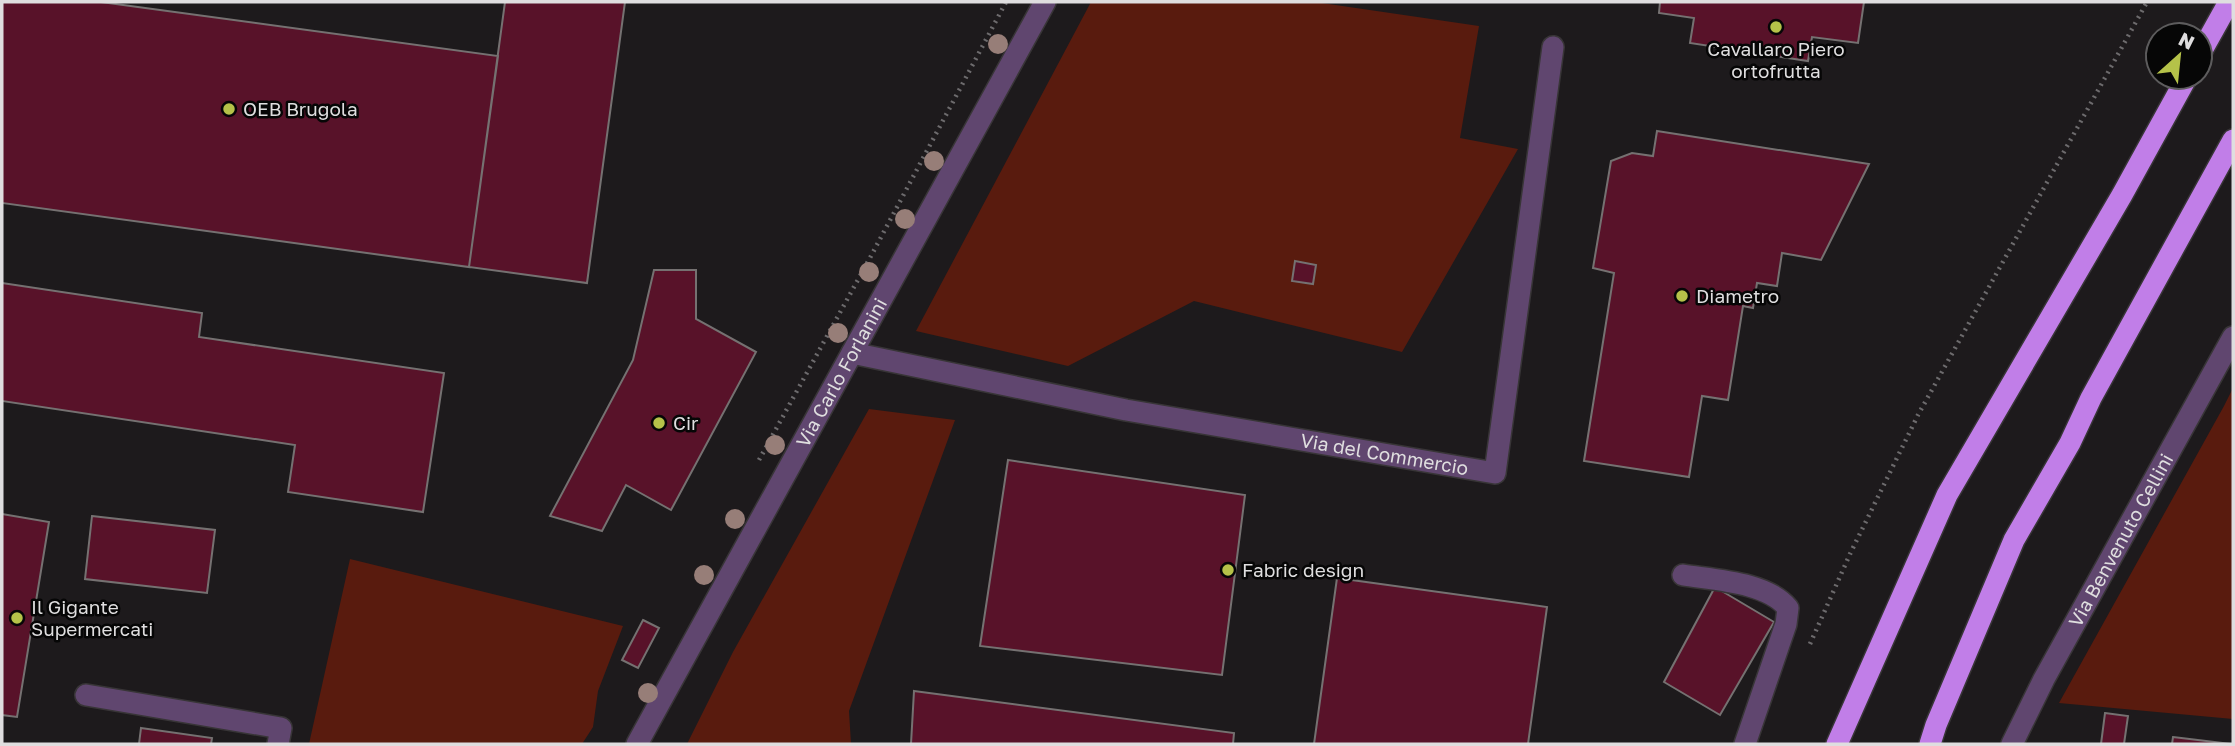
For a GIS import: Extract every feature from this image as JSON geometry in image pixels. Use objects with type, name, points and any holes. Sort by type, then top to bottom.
[{"type":"highway","points":[[2214,29],[2229,2]]},
{"type":"highway","points":[[1837,744],[1947,495],[2180,91]]},
{"type":"highway","points":[[1930,744],[2014,540],[2070,443],[2091,398],[2233,140]]},
{"type":"street","name":"Via Carlo Forlanini","points":[[637,744],[1045,2]]},
{"type":"street","name":"Via del Commercio","points":[[852,353],[1126,411],[1495,473],[1553,47]]},
{"type":"street","name":"Via Benvenuto Cellini","points":[[2012,744],[2044,679],[2233,337]]},
{"type":"street","points":[[1683,575],[1748,586],[1780,598],[1788,607],[1786,624],[1745,744]]},
{"type":"street","points":[[86,695],[281,728],[278,744]]},
{"type":"path","points":[[758,461],[1006,2]]},
{"type":"path","points":[[1806,653],[1850,554],[1918,415],[2147,2]]},
{"type":"shaded area","points":[[1091,2],[1315,2],[1479,26],[1460,138],[1518,149],[1402,352],[1194,301],[1068,366],[916,331]]},
{"type":"shaded area","points":[[2233,388],[2233,719],[2059,703],[2224,406]]},
{"type":"shaded area","points":[[869,409],[955,420],[849,711],[851,744],[687,744],[733,652]]},
{"type":"shaded area","points":[[350,559],[623,626],[598,691],[593,727],[582,744],[309,744]]},
{"type":"building","points":[[2,2],[101,2],[498,56],[469,267],[2,203]]},
{"type":"building","points":[[505,2],[625,2],[587,283],[469,267]]},
{"type":"building","name":"Cavallaro Piero ortofrutta","points":[[1660,2],[1864,2],[1858,43],[1812,37],[1808,61],[1690,43],[1694,18],[1659,13]]},
{"type":"building","name":"Diametro","points":[[1657,131],[1869,164],[1821,260],[1782,253],[1777,286],[1757,283],[1753,308],[1743,306],[1728,400],[1702,396],[1689,477],[1584,461],[1614,273],[1593,268],[1611,161],[1632,153],[1653,156]]},
{"type":"building","points":[[1295,261],[1316,265],[1313,284],[1292,281]]},
{"type":"building","name":"Cir","points":[[654,270],[696,270],[696,319],[756,352],[671,510],[626,485],[602,531],[550,516],[633,360]]},
{"type":"building","points":[[2,283],[202,313],[199,337],[444,373],[423,512],[288,492],[295,445],[2,401]]},
{"type":"building","points":[[1008,460],[1245,495],[1222,675],[980,646]]},
{"type":"building","name":"Il Gigante Supermercati","points":[[2,514],[49,522],[17,717],[2,715]]},
{"type":"building","points":[[92,516],[215,530],[207,593],[85,579]]},
{"type":"building","points":[[1337,578],[1547,607],[1528,744],[1314,744]]},
{"type":"building","points":[[1715,587],[1774,622],[1720,715],[1664,682]]},
{"type":"building","points":[[643,620],[659,628],[638,668],[622,660]]},
{"type":"building","points":[[914,691],[1234,733],[1233,744],[911,744]]},
{"type":"building","points":[[2105,713],[2128,716],[2124,744],[2101,744]]},
{"type":"building","points":[[141,728],[212,738],[211,744],[139,744]]},
{"type":"building","points":[[2173,737],[2231,744],[2172,744]]},
{"type":"place","name":"Cavallaro Piero ortofrutta","points":[[1776,27]]},
{"type":"place","name":"OEB Brugola","points":[[229,109]]},
{"type":"place","name":"Diametro","points":[[1682,296]]},
{"type":"place","name":"Cir","points":[[659,423]]},
{"type":"place","name":"Fabric design","points":[[1228,570]]},
{"type":"place","name":"Il Gigante Supermercati","points":[[17,618]]}]
